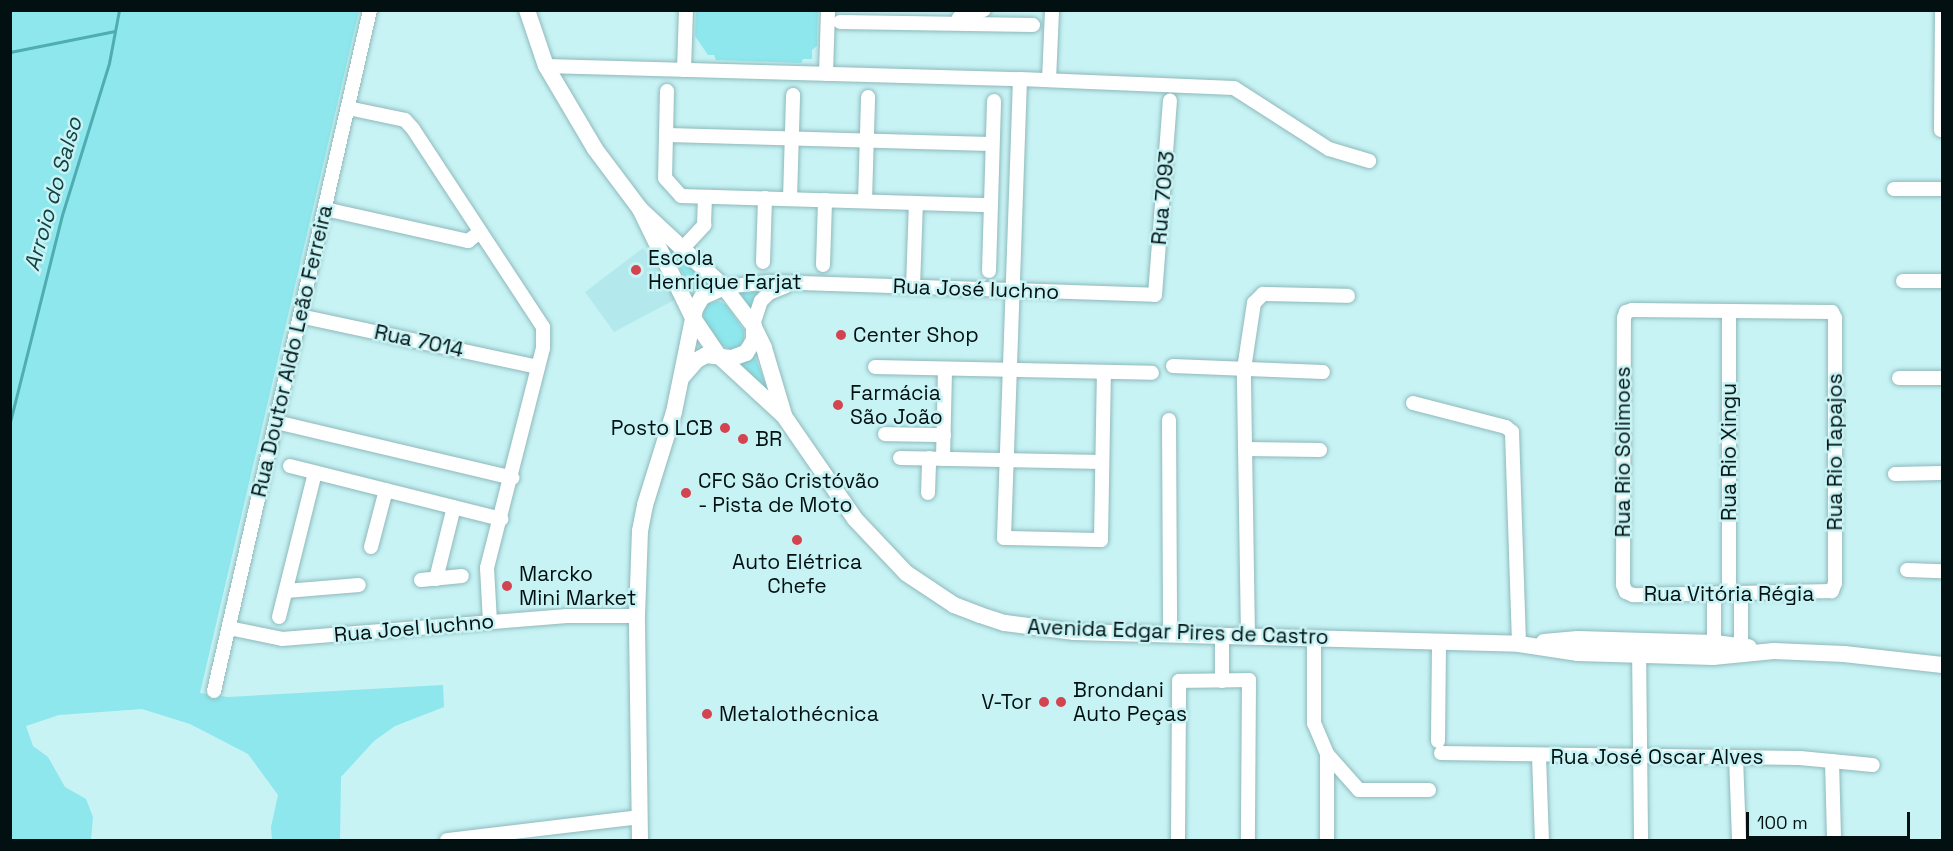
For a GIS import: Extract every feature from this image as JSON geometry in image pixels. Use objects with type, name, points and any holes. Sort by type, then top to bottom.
[{"type":"main road","name":"Avenida Edgar Pires de Castro","points":[[527,10],[546,66],[595,149],[640,209],[724,287],[753,325],[764,348],[784,416]]},
{"type":"main road","name":"Avenida Edgar Pires de Castro","points":[[640,209],[693,318],[718,355],[784,416],[855,519],[885,554],[906,573],[954,605],[1005,623],[1040,629],[1248,638],[1519,644],[1578,639],[1713,657],[1774,651]]},
{"type":"main road","points":[[640,840],[637,616],[640,531],[645,504],[682,378],[697,303],[702,297],[724,287]]},
{"type":"main road","points":[[682,378],[702,357],[718,355],[732,358],[746,353],[754,340],[753,325]]},
{"type":"main road","name":"Avenida Edgar Pires de Castro","points":[[1639,648],[1714,643],[1774,651],[1844,654],[1942,665]]},
{"type":"street","name":"Rua Doutor Aldo Leão Ferreira","points":[[214,691],[370,10]]},
{"type":"street","points":[[684,70],[686,10]]},
{"type":"street","points":[[826,74],[828,10]]},
{"type":"street","points":[[959,24],[959,18],[984,10]]},
{"type":"street","points":[[1049,80],[1052,10]]},
{"type":"street","points":[[1941,130],[1942,10]]},
{"type":"street","points":[[840,22],[882,17],[959,24],[996,18],[1033,25]]},
{"type":"street","points":[[546,66],[1020,79],[1234,88],[1329,149],[1369,161]]},
{"type":"street","points":[[1020,79],[1008,370],[1004,538],[1101,540],[1104,372]]},
{"type":"street","points":[[667,92],[665,178],[681,196],[991,205]]},
{"type":"street","points":[[790,199],[793,95]]},
{"type":"street","points":[[865,201],[868,97]]},
{"type":"street","points":[[989,271],[994,101]]},
{"type":"street","name":"Rua 7093","points":[[1155,295],[1170,101]]},
{"type":"street","points":[[348,108],[405,120],[543,327],[543,348],[486,579],[490,622]]},
{"type":"street","points":[[666,135],[992,144]]},
{"type":"street","points":[[1894,189],[1942,189]]},
{"type":"street","points":[[682,249],[705,225],[705,197]]},
{"type":"street","points":[[763,262],[765,198]]},
{"type":"street","points":[[823,265],[825,200]]},
{"type":"street","points":[[913,287],[916,203]]},
{"type":"street","points":[[325,209],[468,241],[480,232]]},
{"type":"street","points":[[1903,281],[1942,281]]},
{"type":"street","name":"Rua José Iuchno","points":[[724,287],[747,283],[1155,295]]},
{"type":"street","name":"Rua José Iuchno","points":[[753,325],[756,311],[769,293],[779,287],[796,285]]},
{"type":"street","points":[[1248,638],[1244,369],[1257,298],[1263,294],[1348,296]]},
{"type":"street","name":"Rua Rio Solimoes","points":[[1626,592],[1623,573],[1623,318],[1626,312],[1632,310],[1729,311]]},
{"type":"street","name":"Rua Rio Tapajos","points":[[1729,311],[1832,312],[1834,318],[1835,422],[1835,584],[1832,591]]},
{"type":"street","name":"Rua Rio Xingu","points":[[1729,311],[1735,593],[1741,646]]},
{"type":"street","name":"Rua 7014","points":[[300,316],[538,367]]},
{"type":"street","points":[[1173,366],[1323,372]]},
{"type":"street","points":[[874,367],[1152,373]]},
{"type":"street","points":[[944,459],[945,369]]},
{"type":"street","points":[[1899,378],[1942,378]]},
{"type":"street","points":[[1413,403],[1506,427],[1512,432],[1519,644]]},
{"type":"street","points":[[1169,420],[1170,635]]},
{"type":"street","points":[[276,422],[512,478]]},
{"type":"street","points":[[885,434],[944,435]]},
{"type":"street","points":[[1245,449],[1320,450]]},
{"type":"street","points":[[900,458],[1102,462]]},
{"type":"street","points":[[928,493],[929,458]]},
{"type":"street","points":[[290,466],[501,519]]},
{"type":"street","points":[[279,617],[315,472]]},
{"type":"street","points":[[1895,474],[1942,473]]},
{"type":"street","points":[[371,548],[386,490]]},
{"type":"street","points":[[436,579],[454,507]]},
{"type":"street","points":[[1907,570],[1942,571]]},
{"type":"street","points":[[421,580],[462,576]]},
{"type":"street","points":[[286,591],[359,585]]},
{"type":"street","name":"Rua Vitória Régia","points":[[1626,592],[1633,595],[1832,591]]},
{"type":"street","points":[[1714,594],[1714,643]]},
{"type":"street","name":"Rua Joel Iuchno","points":[[229,628],[282,639],[567,616],[637,616]]},
{"type":"street","points":[[1222,637],[1222,681]]},
{"type":"street","points":[[1314,639],[1314,723],[1327,754],[1359,790],[1429,790]]},
{"type":"street","name":"Rua José Oscar Alves","points":[[1439,641],[1440,747],[1539,756],[1736,758],[1832,761],[1873,765]]},
{"type":"street","points":[[1639,648],[1641,840]]},
{"type":"street","points":[[1178,840],[1179,681],[1250,680],[1248,840]]},
{"type":"street","points":[[1327,754],[1328,840]]},
{"type":"street","points":[[1539,756],[1542,840]]},
{"type":"street","points":[[1736,758],[1739,840]]},
{"type":"street","points":[[1832,761],[1834,840]]},
{"type":"street","points":[[447,840],[640,817]]},
{"type":"shaded area","points":[[10,11],[359,11],[200,693],[228,697],[443,685],[444,707],[395,726],[374,741],[341,777],[340,840],[272,840],[271,827],[278,795],[248,754],[190,724],[142,709],[59,715],[26,726],[33,746],[48,757],[65,787],[86,799],[93,817],[91,840],[11,840]]},
{"type":"shaded area","points":[[696,11],[818,11],[817,46],[812,50],[812,59],[803,59],[801,63],[716,60],[714,55],[708,55],[695,36]]},
{"type":"shaded area","points":[[672,244],[712,284],[696,295],[668,249]]},
{"type":"shaded area","name":"Escola Henrique Farjat","points":[[643,248],[676,299],[614,332],[585,292]]},
{"type":"shaded area","points":[[738,290],[745,293],[764,291],[751,309]]},
{"type":"shaded area","points":[[719,301],[726,305],[744,330],[744,342],[738,348],[729,349],[722,345],[704,320],[703,312],[707,304]]},
{"type":"shaded area","points":[[753,352],[769,392],[736,362]]},
{"type":"waterway","name":"Arroio do Salso","points":[[10,422],[62,215],[109,63],[119,10]]},
{"type":"waterway","points":[[10,52],[115,31]]},
{"type":"place","name":"Escola Henrique Farjat","points":[[636,270]]},
{"type":"place","name":"Center Shop","points":[[841,335]]},
{"type":"place","name":"Farmácia São João","points":[[838,405]]},
{"type":"place","name":"Posto LCB","points":[[725,428]]},
{"type":"place","name":"BR","points":[[743,439]]},
{"type":"place","name":"CFC São Cristóvão - Pista de Moto","points":[[686,493]]},
{"type":"place","name":"Auto Elétrica Chefe","points":[[797,540]]},
{"type":"place","name":"Marcko Mini Market","points":[[507,586]]},
{"type":"place","name":"V-Tor","points":[[1044,702]]},
{"type":"place","name":"Brondani Auto Peças","points":[[1061,702]]},
{"type":"place","name":"Metalothécnica","points":[[707,714]]}]
